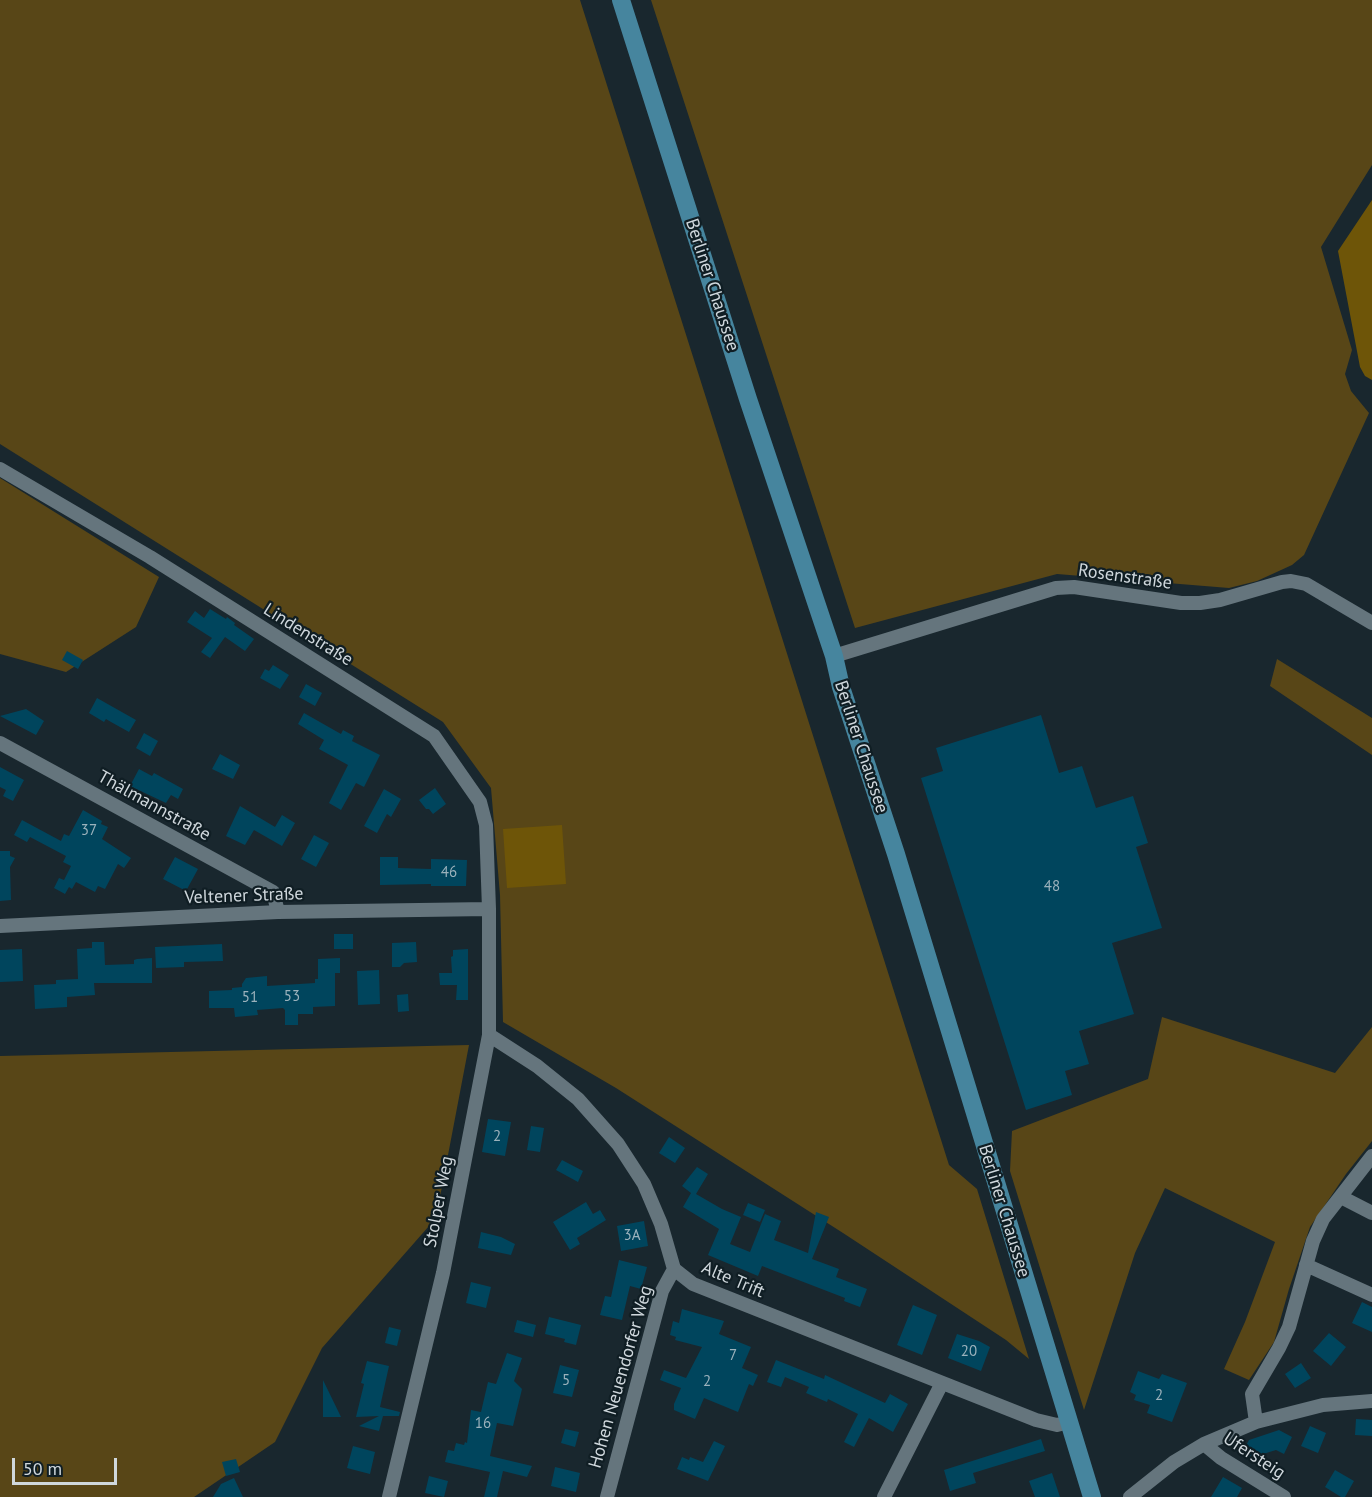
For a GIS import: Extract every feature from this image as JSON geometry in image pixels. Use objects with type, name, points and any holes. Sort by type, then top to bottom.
[{"type":"main road","name":"Berliner Chaussee","points":[[621,0],[748,399],[834,656],[841,687],[896,854],[1092,1497]]},
{"type":"street","name":"Lindenstraße","points":[[0,468],[150,557],[434,736],[480,802],[486,825],[489,909]]},
{"type":"street","name":"Rosenstraße","points":[[834,656],[1056,588],[1074,587],[1181,603],[1200,603],[1291,581],[1306,584],[1372,623]]},
{"type":"street","name":"Thälmannstraße","points":[[0,742],[273,892],[278,912]]},
{"type":"street","name":"Veltener Straße","points":[[0,926],[278,912],[489,909]]},
{"type":"street","name":"Stolper Weg","points":[[389,1497],[443,1273],[489,1035],[489,909]]},
{"type":"street","name":"Alte Trift","points":[[489,1035],[537,1066],[578,1099],[618,1144],[644,1184],[661,1224],[674,1269],[693,1284],[1050,1424],[1069,1422]]},
{"type":"street","points":[[1256,1422],[1252,1394],[1289,1327],[1313,1241],[1323,1219],[1372,1156]]},
{"type":"street","points":[[1341,1197],[1372,1213]]},
{"type":"street","points":[[1306,1265],[1372,1295]]},
{"type":"street","name":"Hohen Neuendorfer Weg","points":[[607,1497],[662,1290],[674,1269]]},
{"type":"street","points":[[884,1497],[942,1383]]},
{"type":"street","points":[[1130,1497],[1174,1462],[1204,1444],[1256,1422],[1323,1405],[1372,1401]]},
{"type":"street","name":"Ufersteig","points":[[1204,1444],[1221,1458],[1284,1497]]},
{"type":"shaded area","points":[[0,0],[580,0],[949,1165],[977,1189],[1029,1359],[1006,1340],[843,1233],[616,1088],[503,1022],[500,895],[491,788],[443,722],[0,444]]},
{"type":"shaded area","points":[[651,0],[1372,0],[1372,165],[1321,247],[1352,350],[1345,374],[1351,391],[1369,413],[1304,555],[1292,565],[1257,581],[1229,588],[1057,574],[855,628]]},
{"type":"shaded area","points":[[1372,200],[1372,380],[1365,376],[1360,367],[1338,251]]},
{"type":"shaded area","points":[[0,478],[159,577],[136,627],[66,672],[0,654]]},
{"type":"shaded area","points":[[1277,659],[1372,718],[1372,755],[1270,686]]},
{"type":"shaded area","points":[[562,825],[566,884],[507,888],[503,829]]},
{"type":"shaded area","points":[[1162,1017],[1335,1073],[1372,1027],[1372,1141],[1310,1227],[1274,1342],[1249,1380],[1224,1369],[1245,1322],[1275,1242],[1165,1188],[1135,1253],[1084,1410],[1010,1171],[1012,1131],[1148,1079]]},
{"type":"shaded area","points":[[469,1045],[436,1218],[322,1348],[275,1442],[194,1497],[0,1497],[0,1056]]},
{"type":"building","points":[[210,609],[226,619],[227,617],[254,639],[245,651],[225,637],[210,658],[201,652],[212,638],[187,622],[195,611],[204,618]]},
{"type":"building","points":[[67,651],[83,660],[78,669],[62,660]]},
{"type":"building","points":[[273,665],[289,675],[280,689],[260,678],[265,669],[269,671]]},
{"type":"building","points":[[306,684],[322,693],[315,706],[299,697]]},
{"type":"building","points":[[97,698],[136,720],[129,732],[106,719],[104,722],[89,713]]},
{"type":"building","points":[[26,709],[44,721],[36,735],[0,716]]},
{"type":"building","points":[[304,713],[341,734],[343,730],[354,736],[352,741],[380,755],[364,787],[356,783],[341,810],[329,803],[348,765],[319,749],[324,740],[298,724]]},
{"type":"building","points":[[1041,715],[1059,773],[1082,766],[1096,808],[1133,796],[1148,843],[1136,847],[1162,928],[1112,943],[1134,1014],[1079,1031],[1089,1064],[1065,1071],[1072,1095],[1026,1110],[921,778],[943,771],[936,748]]},
{"type":"building","points":[[144,733],[158,741],[150,756],[136,748]]},
{"type":"building","points":[[220,754],[240,765],[233,779],[212,769]]},
{"type":"building","points":[[0,767],[24,780],[13,801],[3,796],[6,790],[0,787]]},
{"type":"building","points":[[139,769],[152,776],[154,773],[183,789],[178,799],[171,795],[166,803],[130,786]]},
{"type":"building","points":[[435,788],[446,804],[433,814],[419,800]]},
{"type":"building","points":[[384,789],[401,799],[391,817],[387,814],[377,833],[364,826]]},
{"type":"building","points":[[240,806],[275,827],[282,815],[295,823],[282,846],[254,830],[245,845],[226,836]]},
{"type":"building","points":[[83,810],[108,827],[102,839],[131,858],[124,868],[118,864],[105,889],[98,886],[95,892],[76,882],[65,894],[54,888],[59,878],[64,880],[71,866],[63,862],[66,856],[30,837],[27,842],[14,835],[22,820],[61,841],[64,834],[69,836]]},
{"type":"building","points":[[314,835],[329,843],[316,867],[301,859]]},
{"type":"building","points":[[0,851],[10,851],[10,856],[15,858],[10,867],[11,900],[0,901]]},
{"type":"building","points":[[175,857],[198,869],[186,891],[163,879]]},
{"type":"building","points":[[380,857],[398,857],[398,868],[431,869],[431,859],[467,860],[466,886],[380,885]]},
{"type":"building","points":[[334,934],[353,934],[353,949],[334,949]]},
{"type":"building","points":[[92,942],[104,942],[105,965],[134,964],[134,960],[137,959],[152,958],[152,983],[94,983],[95,995],[67,997],[67,1007],[35,1009],[34,985],[56,984],[56,980],[78,979],[77,949],[92,948]]},
{"type":"building","points":[[416,942],[417,962],[392,967],[392,943]]},
{"type":"building","points":[[222,944],[223,961],[184,962],[184,967],[156,968],[155,947]]},
{"type":"building","points":[[22,949],[23,981],[0,982],[0,950]]},
{"type":"building","points":[[468,949],[468,1000],[456,1000],[457,985],[440,985],[439,973],[452,973],[453,950]]},
{"type":"building","points":[[340,958],[340,973],[335,973],[335,1006],[313,1007],[313,1014],[298,1014],[298,1025],[285,1025],[283,1008],[257,1010],[258,1015],[235,1017],[234,1008],[209,1008],[209,991],[232,990],[232,988],[242,987],[246,978],[267,976],[267,986],[315,983],[315,979],[318,979],[318,959]]},
{"type":"building","points":[[379,970],[380,1004],[358,1005],[357,971]]},
{"type":"building","points":[[408,994],[409,1011],[398,1012],[397,995]]},
{"type":"building","points":[[488,1119],[511,1122],[505,1156],[482,1152]]},
{"type":"building","points":[[531,1126],[544,1128],[540,1152],[527,1150]]},
{"type":"building","points":[[669,1137],[685,1148],[675,1163],[659,1153]]},
{"type":"building","points":[[562,1160],[583,1171],[578,1182],[556,1170]]},
{"type":"building","points":[[697,1167],[708,1174],[696,1194],[741,1217],[730,1244],[750,1252],[765,1214],[781,1221],[774,1240],[808,1253],[816,1212],[829,1217],[812,1259],[839,1269],[836,1277],[867,1289],[860,1307],[844,1301],[845,1298],[762,1266],[758,1276],[708,1255],[719,1229],[683,1207],[691,1193],[682,1186]]},
{"type":"building","points":[[586,1202],[593,1214],[600,1210],[606,1220],[577,1238],[580,1244],[570,1250],[553,1222]]},
{"type":"building","points":[[748,1203],[765,1210],[760,1222],[743,1215]]},
{"type":"building","points":[[644,1221],[648,1246],[621,1251],[617,1226]]},
{"type":"building","points":[[481,1232],[501,1237],[515,1244],[511,1255],[478,1248]]},
{"type":"building","points":[[619,1260],[647,1267],[641,1289],[630,1286],[622,1320],[600,1315],[605,1296],[611,1297]]},
{"type":"building","points":[[471,1282],[491,1287],[486,1308],[466,1303]]},
{"type":"building","points":[[1362,1302],[1372,1307],[1372,1332],[1352,1323]]},
{"type":"building","points":[[913,1305],[937,1315],[922,1355],[897,1345]]},
{"type":"building","points":[[682,1309],[724,1321],[719,1334],[751,1347],[742,1368],[758,1375],[753,1386],[749,1384],[738,1412],[704,1398],[695,1419],[674,1410],[674,1404],[681,1388],[660,1380],[664,1370],[686,1378],[702,1347],[675,1340],[676,1337],[670,1335],[673,1321],[679,1323]]},
{"type":"building","points":[[549,1317],[581,1325],[576,1345],[564,1342],[565,1339],[545,1334]]},
{"type":"building","points":[[517,1320],[536,1325],[533,1337],[514,1332]]},
{"type":"building","points":[[389,1327],[401,1330],[397,1346],[385,1343]]},
{"type":"building","points":[[1329,1333],[1346,1347],[1331,1366],[1313,1351]]},
{"type":"building","points":[[957,1334],[990,1347],[981,1371],[948,1358]]},
{"type":"building","points":[[507,1353],[522,1358],[514,1381],[522,1389],[513,1426],[497,1423],[490,1456],[532,1466],[527,1477],[503,1471],[497,1497],[484,1497],[490,1472],[445,1462],[448,1450],[454,1451],[456,1443],[464,1445],[465,1442],[467,1443],[471,1410],[481,1412],[488,1382],[496,1384]]},
{"type":"building","points":[[776,1360],[824,1379],[825,1375],[885,1403],[890,1394],[908,1404],[893,1432],[869,1418],[854,1447],[844,1442],[858,1414],[828,1399],[827,1402],[806,1393],[809,1387],[785,1377],[781,1387],[767,1382]]},
{"type":"building","points":[[367,1361],[389,1366],[380,1407],[400,1412],[399,1416],[383,1416],[379,1431],[359,1426],[379,1416],[356,1417]]},
{"type":"building","points":[[1301,1363],[1311,1378],[1295,1388],[1285,1374]]},
{"type":"building","points":[[560,1365],[579,1370],[572,1397],[553,1393]]},
{"type":"building","points":[[1138,1371],[1159,1379],[1162,1374],[1187,1383],[1172,1422],[1147,1413],[1150,1405],[1134,1400],[1136,1395],[1130,1392]]},
{"type":"building","points":[[323,1380],[341,1417],[323,1417]]},
{"type":"building","points":[[1356,1419],[1372,1420],[1372,1436],[1355,1435]]},
{"type":"building","points":[[1310,1426],[1326,1433],[1318,1453],[1301,1446]]},
{"type":"building","points":[[565,1429],[579,1432],[575,1447],[561,1443]]},
{"type":"building","points":[[1279,1430],[1292,1437],[1284,1454],[1276,1450],[1263,1454],[1259,1462],[1242,1453],[1249,1440]]},
{"type":"building","points":[[1041,1439],[1045,1451],[973,1473],[976,1483],[950,1491],[944,1470]]},
{"type":"building","points":[[714,1441],[725,1446],[708,1481],[677,1469],[682,1457],[689,1460],[690,1457],[703,1462]]},
{"type":"building","points":[[353,1446],[375,1452],[370,1474],[347,1468]]},
{"type":"building","points":[[236,1459],[240,1472],[226,1476],[222,1462]]},
{"type":"building","points":[[555,1467],[580,1473],[576,1492],[551,1486]]},
{"type":"building","points":[[1335,1470],[1354,1481],[1345,1497],[1325,1487]]},
{"type":"building","points":[[1052,1473],[1060,1497],[1035,1497],[1029,1481]]},
{"type":"building","points":[[429,1476],[448,1481],[444,1497],[425,1493]]},
{"type":"building","points":[[1223,1477],[1242,1488],[1237,1497],[1211,1497]]},
{"type":"building","points":[[234,1478],[243,1497],[213,1497],[221,1484]]}]
